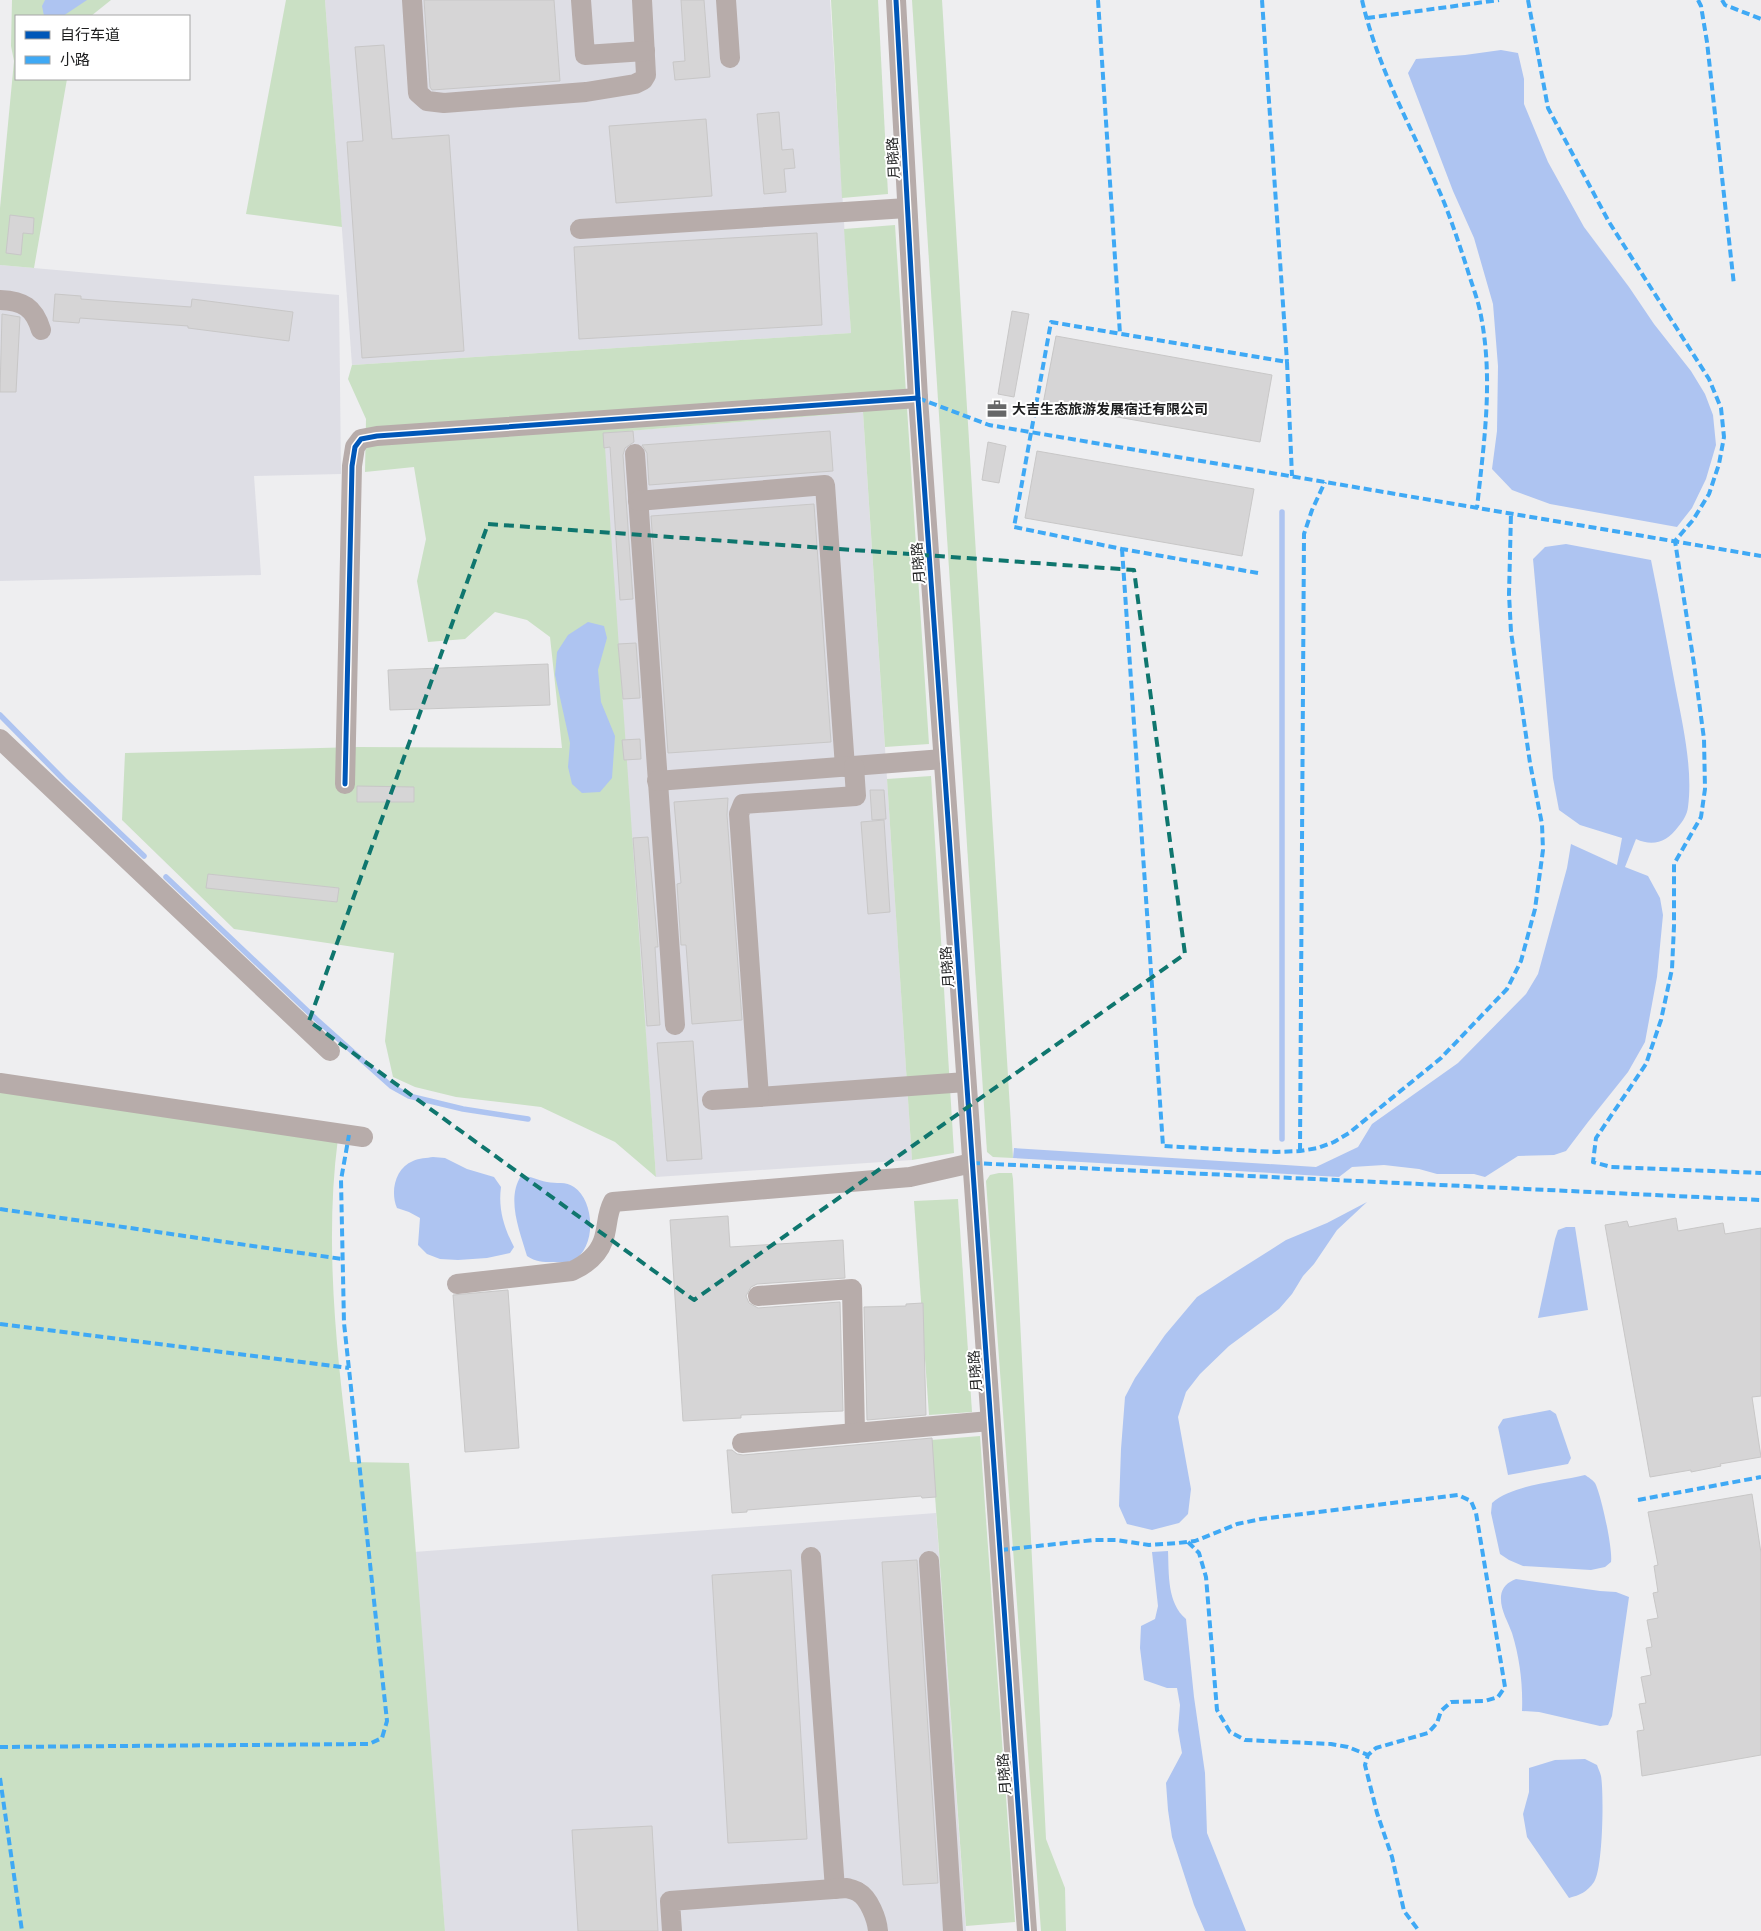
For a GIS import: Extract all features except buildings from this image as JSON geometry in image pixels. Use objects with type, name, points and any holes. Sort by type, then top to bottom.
[{"type":"street","points":[[412,0],[418,93],[427,101],[444,103],[586,92],[635,84],[643,80],[646,75],[642,0]]},
{"type":"street","points":[[581,0],[585,55],[645,51]]},
{"type":"street","points":[[726,0],[730,58]]},
{"type":"street","name":"月晓路","points":[[896,0],[918,398],[1027,1931]]},
{"type":"street","points":[[580,230],[907,208]]},
{"type":"street","points":[[0,300],[12,301],[26,306],[37,316],[41,330]]},
{"type":"street","points":[[345,784],[352,466],[355,447],[361,439],[377,436],[918,398]]},
{"type":"street","points":[[634,454],[675,1025]]},
{"type":"street","points":[[638,501],[825,486],[850,766],[856,796],[743,804],[739,814],[759,1097]]},
{"type":"street","points":[[0,738],[330,1051]]},
{"type":"street","points":[[658,780],[943,760]]},
{"type":"street","points":[[712,1100],[966,1082]]},
{"type":"street","points":[[0,1083],[363,1137]]},
{"type":"street","points":[[457,1284],[572,1271],[582,1266],[592,1257],[603,1241],[608,1211],[612,1202],[910,1177],[972,1163]]},
{"type":"street","points":[[758,1296],[852,1289],[855,1433]]},
{"type":"street","points":[[742,1443],[990,1421]]},
{"type":"street","points":[[811,1557],[835,1889]]},
{"type":"street","points":[[929,1561],[953,1931]]},
{"type":"street","points":[[672,1931],[670,1901],[847,1888],[859,1892],[868,1903],[877,1922],[878,1931]]},
{"type":"highlighted area","points":[[488,524],[1134,570],[1185,954],[694,1300],[309,1021]]},
{"type":"shaded area","points":[[325,0],[830,0],[851,333],[352,365]]},
{"type":"shaded area","points":[[0,265],[339,295],[341,474],[254,476],[261,575],[0,581]]},
{"type":"shaded area","points":[[863,412],[912,1160],[656,1177],[602,433]]},
{"type":"shaded area","points":[[936,1513],[966,1931],[445,1931],[414,1552]]},
{"type":"green space","points":[[12,0],[111,0],[92,15],[15,15],[15,80],[67,80],[34,268],[0,265],[0,208],[14,61],[11,46]]},
{"type":"green space","points":[[286,0],[325,0],[342,227],[246,214]]},
{"type":"green space","points":[[831,0],[878,0],[888,194],[842,198]]},
{"type":"green space","points":[[912,0],[942,0],[1013,1158],[993,1157],[987,1152]]},
{"type":"green space","points":[[895,225],[929,744],[885,747],[863,412],[604,433],[656,1177],[615,1142],[541,1107],[456,1097],[415,1087],[393,1077],[385,1041],[394,953],[234,929],[122,820],[125,753],[358,747],[562,748],[550,637],[527,620],[495,612],[465,639],[428,642],[417,581],[426,539],[414,467],[365,472],[366,419],[348,379],[352,365],[851,333],[844,229]]},
{"type":"green space","points":[[931,776],[954,1153],[912,1160],[887,779]]},
{"type":"green space","points":[[0,1088],[338,1138],[334,1178],[332,1260],[337,1340],[350,1462],[409,1463],[445,1931],[0,1931]]},
{"type":"green space","points":[[1012,1173],[1013,1179],[1046,1839],[1065,1888],[1066,1931],[1041,1931],[986,1181],[990,1175]]},
{"type":"green space","points":[[958,1199],[972,1412],[929,1415],[914,1201]]},
{"type":"green space","points":[[980,1436],[1015,1922],[966,1926],[931,1440]]},
{"type":"water","points":[[45,0],[87,0],[64,15],[44,15],[42,6]]},
{"type":"water","points":[[1501,50],[1518,53],[1524,79],[1524,104],[1548,162],[1584,227],[1654,324],[1691,371],[1705,394],[1713,415],[1716,445],[1706,479],[1692,508],[1677,527],[1550,504],[1512,490],[1492,469],[1497,431],[1498,366],[1493,304],[1474,238],[1453,191],[1408,73],[1416,59]]},
{"type":"water","points":[[1566,544],[1651,560],[1684,733],[1689,793],[1686,815],[1674,832],[1659,842],[1654,843],[1636,839],[1625,867],[1648,876],[1660,898],[1663,915],[1657,977],[1645,1042],[1628,1072],[1566,1151],[1554,1155],[1518,1156],[1485,1177],[1474,1174],[1437,1174],[1419,1169],[1384,1165],[1352,1167],[1339,1177],[1013,1158],[1014,1148],[1316,1167],[1358,1147],[1372,1124],[1458,1063],[1526,994],[1538,974],[1567,868],[1571,844],[1617,865],[1622,838],[1580,825],[1559,810],[1553,778],[1533,559],[1545,547]]},
{"type":"water","points":[[588,622],[604,626],[607,638],[598,670],[601,702],[615,736],[612,778],[600,792],[582,793],[572,784],[568,767],[570,743],[555,675],[557,652],[568,635]]},
{"type":"water","points":[[445,1158],[467,1169],[494,1177],[501,1187],[500,1203],[503,1218],[507,1233],[514,1247],[510,1253],[487,1258],[440,1259],[427,1254],[418,1245],[420,1218],[397,1208],[394,1188],[398,1175],[407,1164],[418,1159]]},
{"type":"water","points":[[521,1176],[547,1182],[568,1184],[581,1194],[589,1213],[589,1236],[586,1246],[580,1255],[572,1261],[542,1262],[527,1256],[514,1205],[517,1185]]},
{"type":"water","points":[[1367,1202],[1337,1230],[1292,1294],[1279,1309],[1229,1346],[1200,1374],[1186,1392],[1178,1417],[1191,1489],[1188,1514],[1179,1523],[1152,1530],[1127,1524],[1119,1506],[1125,1397],[1135,1378],[1165,1335],[1197,1297],[1286,1240],[1327,1223]]},
{"type":"water","points":[[1566,1227],[1575,1227],[1588,1310],[1538,1318],[1555,1239],[1558,1230]]},
{"type":"water","points":[[1550,1410],[1556,1414],[1571,1458],[1568,1464],[1508,1475],[1498,1427],[1503,1419]]},
{"type":"water","points":[[1585,1475],[1595,1483],[1600,1498],[1606,1522],[1611,1562],[1605,1567],[1591,1570],[1523,1566],[1500,1554],[1491,1513],[1492,1503],[1512,1492],[1536,1484]]},
{"type":"water","points":[[1168,1551],[1172,1597],[1175,1605],[1186,1619],[1194,1697],[1205,1773],[1207,1833],[1246,1931],[1205,1931],[1194,1905],[1172,1837],[1166,1783],[1182,1753],[1178,1730],[1180,1705],[1177,1688],[1167,1688],[1144,1680],[1140,1648],[1141,1626],[1155,1619],[1158,1606],[1152,1552]]},
{"type":"water","points":[[1516,1579],[1616,1592],[1629,1597],[1612,1716],[1608,1725],[1600,1726],[1539,1712],[1522,1711],[1519,1662],[1515,1643],[1501,1601],[1504,1587]]},
{"type":"water","points":[[1585,1759],[1597,1765],[1601,1776],[1601,1847],[1594,1882],[1583,1893],[1569,1898],[1527,1837],[1523,1814],[1529,1792],[1529,1768],[1555,1760]]},
{"type":"waterway","points":[[1282,512],[1282,1139]]},
{"type":"waterway","points":[[0,715],[64,780],[144,856]]},
{"type":"waterway","points":[[166,877],[316,1019],[391,1086],[409,1096],[463,1109],[528,1119]]},
{"type":"marked path","points":[[1098,0],[1120,334]]},
{"type":"marked path","points":[[1262,0],[1287,362]]},
{"type":"marked path","points":[[1362,0],[1368,24],[1385,72],[1449,216],[1480,311],[1484,336],[1487,385],[1485,434],[1477,508]]},
{"type":"marked path","points":[[1367,18],[1499,0]]},
{"type":"marked path","points":[[1528,0],[1548,108],[1609,222],[1709,379],[1721,408],[1724,437],[1719,464],[1709,494],[1693,520],[1675,541],[1704,739],[1705,789],[1701,817],[1674,864],[1672,969],[1661,1020],[1646,1064],[1596,1138],[1593,1162],[1611,1167],[1761,1173]]},
{"type":"marked path","points":[[1698,0],[1701,6],[1707,42],[1734,285]]},
{"type":"marked path","points":[[1722,0],[1725,5],[1761,19]]},
{"type":"marked path","points":[[1258,573],[1122,549],[1014,527],[1051,322],[1287,362],[1292,476]]},
{"type":"marked path","points":[[918,398],[989,425],[1761,556]]},
{"type":"marked path","points":[[1300,1151],[1304,534],[1312,510],[1325,482]]},
{"type":"marked path","points":[[1122,549],[1163,1146],[1276,1152],[1300,1151],[1318,1148],[1334,1142],[1349,1133],[1441,1058],[1507,989],[1521,961],[1535,909],[1543,850],[1542,824],[1530,763],[1511,632],[1509,594],[1511,513]]},
{"type":"marked path","points":[[0,1747],[369,1744],[382,1738],[387,1721],[344,1323],[341,1180],[349,1135]]},
{"type":"marked path","points":[[972,1163],[1761,1200]]},
{"type":"marked path","points":[[0,1209],[342,1259]]},
{"type":"marked path","points":[[0,1324],[349,1368]]},
{"type":"marked path","points":[[1638,1500],[1761,1477]]},
{"type":"marked path","points":[[1000,1550],[1094,1540],[1116,1540],[1149,1545],[1178,1543],[1195,1541],[1237,1524],[1261,1519],[1458,1495],[1471,1501],[1476,1513],[1505,1687],[1498,1697],[1485,1701],[1451,1702],[1441,1711],[1437,1723],[1428,1733],[1376,1748],[1368,1755],[1365,1765],[1377,1813],[1392,1857],[1404,1911],[1419,1931]]},
{"type":"marked path","points":[[1188,1542],[1199,1553],[1206,1577],[1217,1710],[1230,1732],[1245,1740],[1331,1744],[1348,1747],[1368,1755]]},
{"type":"marked path","points":[[0,1778],[22,1931]]},
{"type":"cycle path","points":[[896,0],[918,398],[1027,1931]]},
{"type":"cycle path","points":[[345,784],[352,466],[355,447],[361,439],[377,436],[918,398]]},
{"type":"place","name":"大吉生态旅游发展宿迁有限公司","points":[[997,409]]}]
